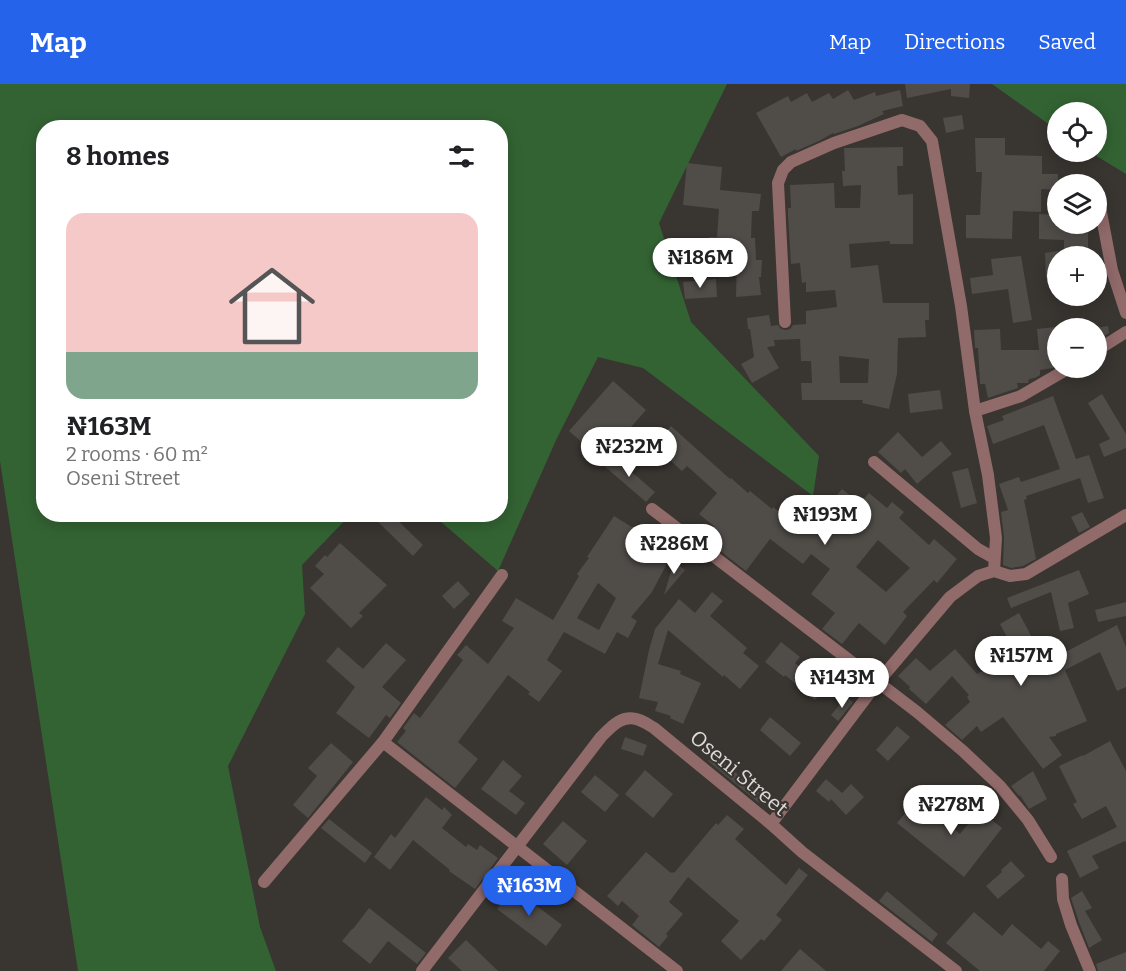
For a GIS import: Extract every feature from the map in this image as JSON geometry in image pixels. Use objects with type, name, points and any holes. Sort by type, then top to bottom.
[{"type":"street","points":[[785,322],[778,183],[783,170],[791,162],[902,120],[920,126],[932,141],[961,306],[975,411],[988,475],[996,538],[994,565]]},
{"type":"street","points":[[1105,234],[1112,270],[1126,313]]},
{"type":"street","points":[[1107,344],[1126,332]]},
{"type":"street","points":[[975,411],[1021,396],[1052,378]]},
{"type":"street","points":[[874,462],[994,565],[1010,576],[1026,574],[1126,515]]},
{"type":"street","points":[[652,509],[917,712],[963,751],[1000,786],[1028,820],[1051,857]]},
{"type":"street","points":[[771,824],[878,682],[950,597],[994,565]]},
{"type":"street","points":[[264,882],[382,742],[502,575]]},
{"type":"street","name":"Oseni Street","points":[[422,971],[601,737],[615,722],[635,718],[654,728],[802,852],[956,971]]},
{"type":"street","points":[[382,742],[677,971]]},
{"type":"street","points":[[1062,879],[1065,908],[1090,971]]},
{"type":"green space","points":[[0,84],[727,84],[659,223],[691,322],[819,456],[813,496],[643,368],[598,357],[557,438],[498,571],[441,522],[508,522],[508,120],[36,120],[36,522],[343,522],[302,565],[305,614],[228,766],[260,927],[276,971],[78,971],[0,461]]},
{"type":"green space","points":[[992,84],[1126,84],[1126,174],[1106,162],[1107,102],[1047,102],[1047,123]]},
{"type":"building","points":[[905,84],[970,84],[969,98],[951,96],[951,89],[907,98]]},
{"type":"building","points":[[848,90],[854,100],[875,92],[876,96],[900,90],[903,106],[882,111],[884,114],[858,126],[833,133],[781,157],[756,113],[788,96],[791,102],[807,93],[812,102],[829,93],[833,99]]},
{"type":"building","points":[[962,115],[964,129],[946,133],[943,118]]},
{"type":"building","points":[[975,138],[1005,138],[1005,155],[1042,156],[1042,174],[1047,174],[1047,189],[1041,190],[1041,212],[1013,211],[1012,239],[966,238],[966,215],[980,215],[982,172],[976,172]]},
{"type":"building","points":[[903,147],[903,166],[897,166],[898,195],[913,194],[913,244],[890,244],[890,241],[849,244],[851,268],[878,265],[883,303],[929,303],[929,320],[925,320],[926,337],[898,338],[897,374],[889,409],[862,403],[863,400],[802,400],[801,383],[812,383],[811,361],[801,361],[800,339],[774,340],[775,346],[767,347],[779,368],[752,383],[741,364],[754,357],[747,318],[769,315],[771,326],[778,325],[781,329],[786,330],[793,325],[806,324],[806,311],[837,307],[835,290],[806,292],[806,282],[802,283],[800,263],[791,264],[788,208],[791,208],[790,185],[834,183],[835,208],[860,208],[861,185],[843,186],[844,148]],"holes":[[[839,356],[869,359],[868,383],[840,383]]]},
{"type":"building","points":[[687,163],[722,167],[720,190],[761,194],[759,211],[752,211],[751,238],[755,238],[756,260],[762,260],[761,277],[759,277],[761,295],[736,297],[737,257],[710,258],[709,237],[717,237],[719,209],[683,205]]},
{"type":"building","points":[[1039,214],[1047,214],[1047,234],[1088,234],[1088,246],[1064,246],[1064,240],[1039,239]]},
{"type":"building","points":[[1045,253],[1047,253],[1047,278],[1046,278]]},
{"type":"building","points":[[1021,256],[1032,320],[1013,323],[1008,289],[972,294],[970,278],[993,275],[991,259]]},
{"type":"building","points":[[716,279],[717,297],[685,299],[683,282]]},
{"type":"building","points":[[1047,328],[1047,369],[1040,370],[1040,375],[1029,379],[1028,383],[1017,383],[1018,388],[988,398],[985,384],[980,384],[978,348],[975,348],[974,330],[1000,329],[1001,350],[1039,350],[1037,329]]},
{"type":"building","points":[[613,381],[646,410],[602,460],[569,431]]},
{"type":"building","points":[[940,390],[943,409],[910,413],[908,394]]},
{"type":"building","points":[[1102,394],[1126,434],[1126,448],[1104,457],[1099,444],[1110,439],[1088,403]]},
{"type":"building","points":[[1053,396],[1076,459],[1089,455],[1104,498],[1088,503],[1080,478],[1026,496],[1027,499],[1024,500],[1036,559],[1023,566],[1011,568],[1003,565],[1004,537],[1001,512],[1008,510],[999,484],[1019,477],[1021,482],[1060,469],[1044,425],[993,444],[987,426],[1004,420],[1002,416]]},
{"type":"building","points":[[671,426],[730,479],[796,524],[818,499],[827,507],[842,489],[860,503],[869,493],[887,508],[892,502],[904,512],[899,518],[929,545],[934,539],[957,559],[937,583],[934,580],[903,612],[907,616],[885,645],[859,623],[842,644],[822,629],[835,613],[811,594],[830,569],[811,554],[803,564],[770,539],[746,571],[705,539],[715,527],[699,514],[717,493],[687,466],[682,471],[654,446]],"holes":[[[878,540],[910,568],[886,592],[856,567]]]},
{"type":"building","points":[[898,432],[922,457],[941,441],[952,454],[917,484],[905,469],[901,473],[878,452]]},
{"type":"building","points":[[612,455],[655,492],[646,502],[603,465]]},
{"type":"building","points":[[968,468],[977,503],[961,508],[952,472]]},
{"type":"building","points":[[1082,512],[1090,527],[1079,533],[1071,517]]},
{"type":"building","points":[[614,516],[635,529],[631,535],[658,558],[674,537],[679,541],[652,592],[631,617],[637,621],[628,638],[617,632],[605,654],[564,632],[547,660],[562,671],[539,702],[508,675],[458,742],[478,759],[455,788],[397,742],[406,731],[403,728],[414,713],[420,718],[463,660],[457,655],[466,645],[488,664],[514,628],[502,621],[516,598],[553,620],[579,576],[577,574],[589,558],[587,557]],"holes":[[[598,583],[616,598],[599,630],[577,618]]]},
{"type":"building","points":[[378,522],[399,522],[423,545],[413,556]]},
{"type":"building","points":[[340,543],[387,585],[359,613],[363,616],[351,628],[310,588],[324,574],[315,566]]},
{"type":"building","points":[[674,561],[685,570],[664,595]]},
{"type":"building","points":[[1079,570],[1089,594],[1068,603],[1074,628],[1060,631],[1051,592],[1011,608],[1007,598]]},
{"type":"building","points":[[458,581],[470,594],[454,609],[442,596]]},
{"type":"building","points":[[712,592],[723,601],[710,616],[747,648],[743,653],[759,666],[740,689],[668,630],[658,664],[681,671],[680,674],[701,683],[683,724],[670,718],[671,716],[655,711],[658,702],[639,698],[649,650],[655,629],[679,599],[695,613]]},
{"type":"building","points":[[1126,602],[1126,616],[1098,622],[1095,610]]},
{"type":"building","points":[[1019,613],[1037,647],[1046,642],[1054,658],[1117,625],[1126,647],[1126,687],[1117,691],[1100,652],[1065,670],[1087,721],[1049,737],[1062,755],[1043,769],[1003,717],[981,732],[977,726],[962,740],[945,725],[970,702],[967,697],[969,695],[952,676],[926,704],[898,676],[916,658],[930,671],[955,649],[977,674],[1015,652],[1000,624]]},
{"type":"building","points":[[781,642],[800,657],[795,663],[825,689],[815,700],[765,662]]},
{"type":"building","points":[[386,643],[406,660],[382,687],[401,703],[390,718],[386,715],[369,738],[336,713],[355,687],[326,661],[338,647],[363,669]]},
{"type":"building","points":[[846,697],[853,702],[838,721],[831,715]]},
{"type":"building","points":[[770,717],[801,743],[790,756],[760,730]]},
{"type":"building","points":[[897,726],[910,737],[888,761],[876,750]]},
{"type":"building","points":[[625,737],[647,745],[643,756],[621,749]]},
{"type":"building","points":[[1110,741],[1126,771],[1126,843],[1125,841],[1092,856],[1099,868],[1080,878],[1067,851],[1117,827],[1106,806],[1082,819],[1073,804],[1077,802],[1059,766]]},
{"type":"building","points":[[331,743],[353,762],[308,818],[293,805],[317,776],[308,768]]},
{"type":"building","points":[[714,754],[764,797],[759,803],[708,761]]},
{"type":"building","points":[[503,760],[522,776],[509,791],[525,803],[516,815],[481,789]]},
{"type":"building","points":[[645,770],[673,794],[653,818],[625,794]]},
{"type":"building","points":[[1033,771],[1047,799],[1029,809],[1011,786]]},
{"type":"building","points":[[595,775],[619,795],[605,812],[581,792]]},
{"type":"building","points":[[826,779],[842,793],[851,784],[864,797],[846,815],[831,799],[829,802],[816,791]]},
{"type":"building","points":[[970,786],[979,794],[965,810],[956,802]]},
{"type":"building","points":[[426,797],[442,810],[444,807],[452,815],[442,828],[466,847],[468,844],[477,850],[480,845],[498,858],[475,889],[449,871],[413,840],[390,870],[374,857],[391,834],[395,838]]},
{"type":"building","points":[[917,799],[960,834],[979,810],[1002,828],[964,877],[897,823]]},
{"type":"building","points":[[727,815],[744,829],[735,839],[786,885],[799,868],[808,875],[776,915],[782,920],[764,941],[761,939],[741,960],[721,941],[739,921],[688,877],[669,902],[683,914],[666,934],[668,936],[659,947],[632,925],[639,916],[622,901],[618,906],[607,896],[646,852],[671,873],[674,873],[716,823],[718,825]]},
{"type":"building","points":[[329,819],[372,853],[365,863],[321,828]]},
{"type":"building","points":[[563,821],[587,841],[567,865],[543,844]]},
{"type":"building","points":[[1011,861],[1025,876],[998,899],[986,886]]},
{"type":"building","points":[[513,888],[562,925],[546,946],[497,909]]},
{"type":"building","points":[[887,891],[938,934],[932,942],[879,901]]},
{"type":"building","points":[[1082,891],[1092,908],[1085,911],[1102,940],[1089,948],[1071,898]]},
{"type":"building","points":[[369,908],[426,953],[417,964],[388,941],[370,964],[342,941]]},
{"type":"building","points":[[974,912],[1002,936],[1012,924],[1041,949],[1048,941],[1060,951],[1044,971],[980,971],[946,943]]},
{"type":"building","points":[[466,940],[498,971],[462,971],[448,958]]},
{"type":"building","points":[[800,949],[826,971],[781,971]]},
{"type":"building","points":[[1126,952],[1126,971],[1098,971],[1096,964]]}]
